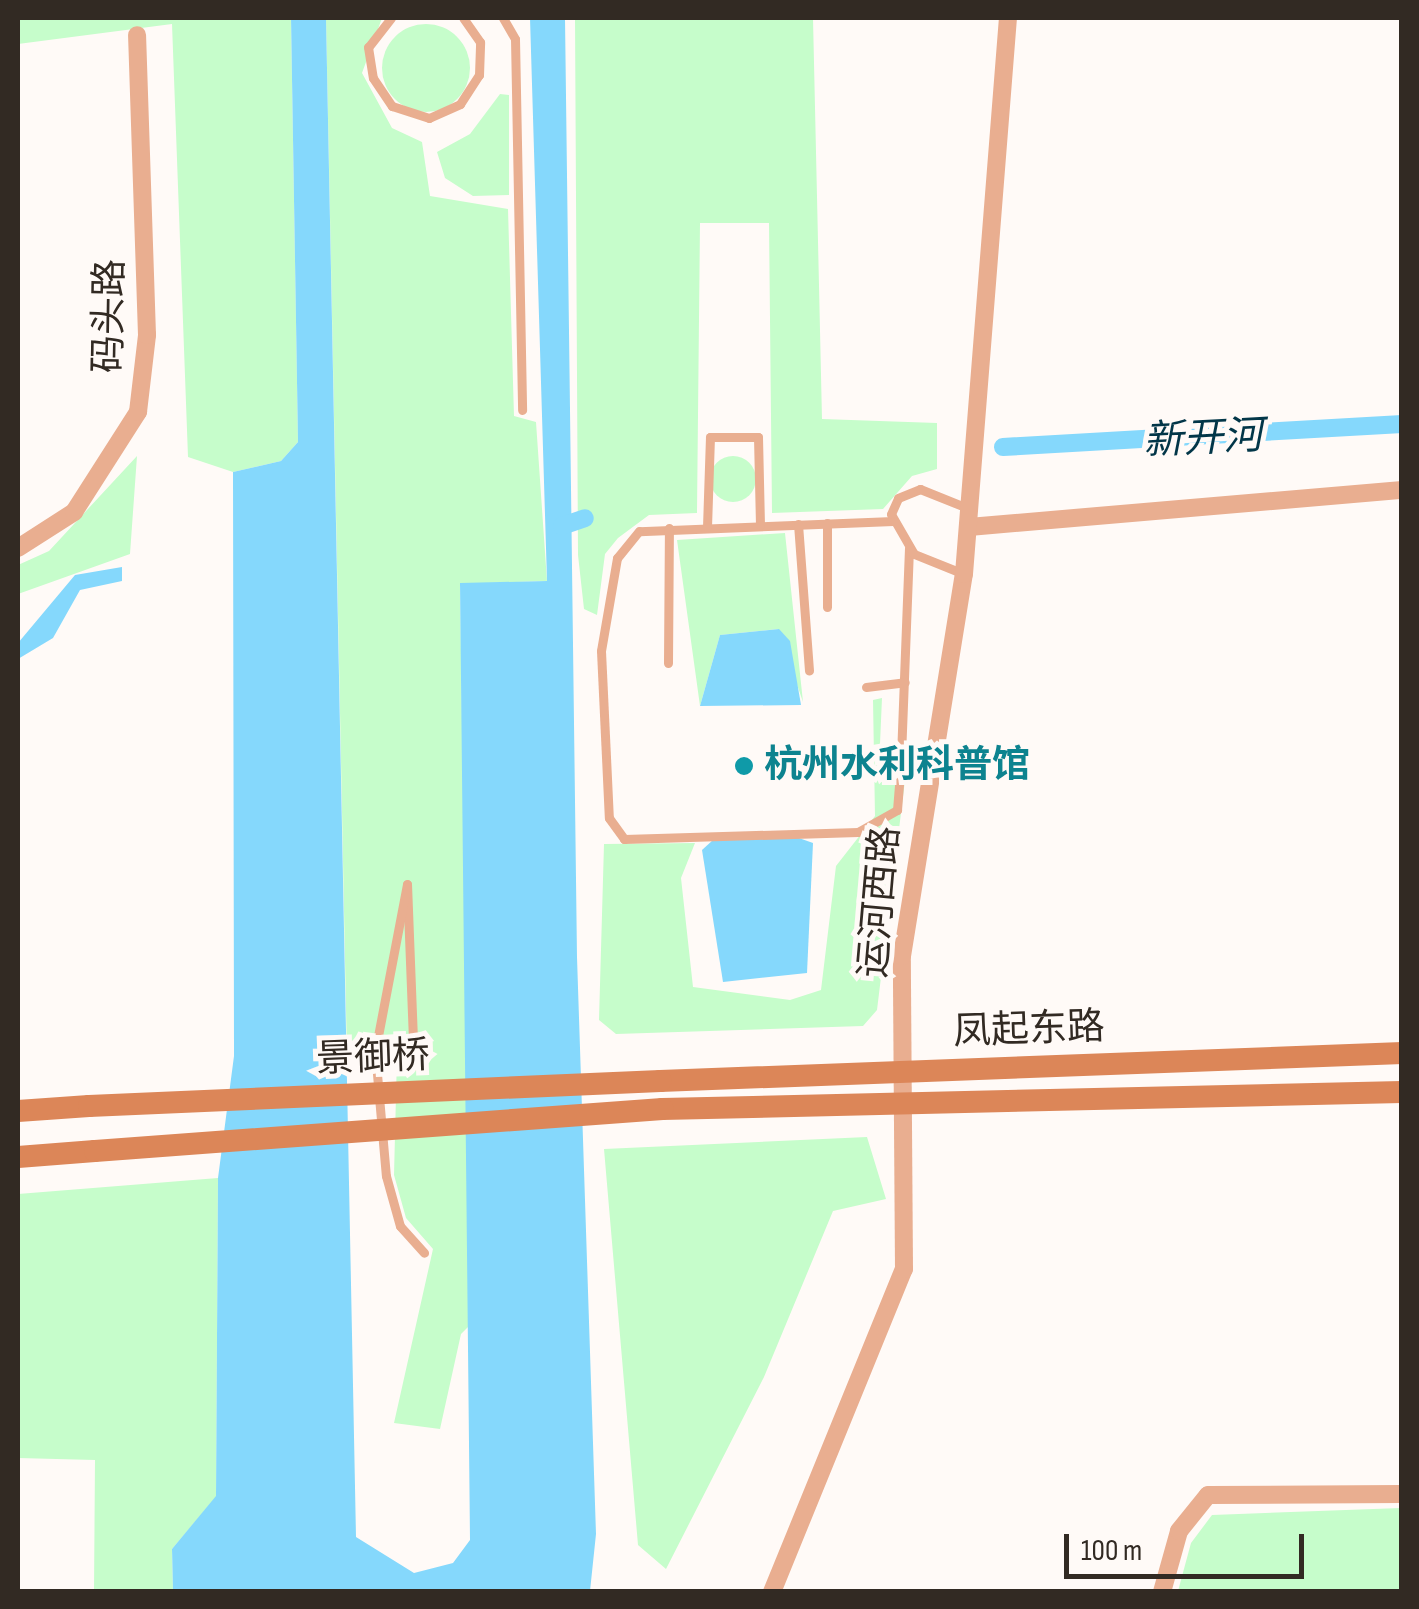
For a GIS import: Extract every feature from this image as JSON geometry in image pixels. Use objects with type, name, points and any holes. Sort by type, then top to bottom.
[{"type":"main road","name":"凤起东路","points":[[660,1081],[1402,1052]]},
{"type":"main road","name":"景御桥","points":[[18,1111],[660,1081]]},
{"type":"main road","name":"凤起东路","points":[[662,1109],[1402,1092]]},
{"type":"main road","name":"景御桥","points":[[18,1157],[662,1109]]},
{"type":"street","name":"运河西路","points":[[772,1592],[904,1270],[902,956],[927,762],[964,574],[1008,18]]},
{"type":"street","name":"码头路","points":[[18,548],[74,512],[138,412],[147,335],[137,36]]},
{"type":"street","points":[[969,518],[1402,490]]},
{"type":"street","points":[[1162,1592],[1179,1532],[1208,1495],[1402,1494]]},
{"type":"lane","points":[[391,18],[368,47],[373,78],[392,106],[429,118],[460,104],[479,75],[480,42],[463,18]]},
{"type":"lane","points":[[503,18],[516,39],[522,410]]},
{"type":"lane","points":[[706,526],[710,437],[758,437],[760,525]]},
{"type":"lane","points":[[893,521],[638,531],[617,558],[601,652],[609,818],[624,839],[858,832],[897,810],[909,548],[893,521],[898,498],[920,490],[969,518]]},
{"type":"lane","points":[[827,523],[827,606]]},
{"type":"lane","points":[[798,524],[809,671]]},
{"type":"lane","points":[[668,664],[669,528]]},
{"type":"lane","points":[[909,548],[964,574]]},
{"type":"lane","points":[[866,686],[905,682]]},
{"type":"lane","points":[[901,760],[927,762]]},
{"type":"lane","points":[[414,1066],[407,884],[375,1051],[386,1176],[400,1226],[424,1253]]},
{"type":"green space","points":[[18,18],[291,18],[298,442],[281,461],[233,472],[188,457],[172,24],[18,44]]},
{"type":"green space","points":[[326,18],[382,18],[362,73],[392,128],[422,142],[430,196],[508,209],[514,416],[536,422],[547,581],[460,584],[471,1324],[461,1334],[440,1429],[394,1423],[433,1249],[406,1218],[394,1175],[397,1055],[347,1059]]},
{"type":"green space","points":[[575,18],[813,18],[822,419],[937,423],[937,469],[912,476],[883,509],[772,513],[769,223],[700,223],[697,513],[649,515],[618,538],[605,554],[597,615],[584,609],[578,555]]},
{"type":"green space","points":[[426,24],[457,37],[470,68],[457,99],[426,112],[395,99],[382,68],[395,37]]},
{"type":"green space","points":[[500,94],[509,95],[509,195],[473,196],[445,178],[437,152],[470,134]]},
{"type":"green space","points":[[137,456],[130,554],[18,594],[18,565],[49,551]]},
{"type":"green space","points":[[733,456],[749,463],[756,479],[749,495],[733,502],[717,495],[710,479],[717,463]]},
{"type":"green space","points":[[785,533],[803,702],[778,629],[720,635],[700,706],[677,540]]},
{"type":"green space","points":[[882,698],[879,767],[905,780],[877,1010],[863,1026],[616,1034],[599,1020],[604,844],[695,843],[681,878],[693,987],[790,1000],[821,990],[836,866],[875,816],[873,700]]},
{"type":"green space","points":[[867,1137],[886,1199],[833,1211],[764,1377],[666,1569],[638,1545],[604,1149]]},
{"type":"green space","points":[[218,1178],[216,1497],[172,1549],[173,1591],[94,1591],[95,1460],[18,1458],[18,1194]]},
{"type":"green space","points":[[1401,1508],[1401,1591],[1178,1591],[1191,1543],[1212,1515]]},
{"type":"water","points":[[291,18],[326,18],[356,1537],[414,1573],[453,1563],[470,1540],[460,583],[547,581],[530,18],[565,18],[577,957],[596,1534],[590,1591],[173,1591],[172,1549],[216,1496],[218,1178],[234,1056],[233,472],[281,461],[298,442]]},
{"type":"water","points":[[122,567],[122,581],[80,590],[53,638],[18,659],[18,643],[75,575]]},
{"type":"water","points":[[779,629],[790,641],[801,705],[700,706],[720,635]]},
{"type":"water","points":[[796,837],[813,843],[807,973],[723,982],[702,850],[713,840]]},
{"type":"waterway","name":"新开河","points":[[1003,447],[1402,424]]},
{"type":"waterway","name":"新开河","points":[[562,526],[585,518]]},
{"type":"place","name":"杭州水利科普馆","points":[[744,766]]}]
